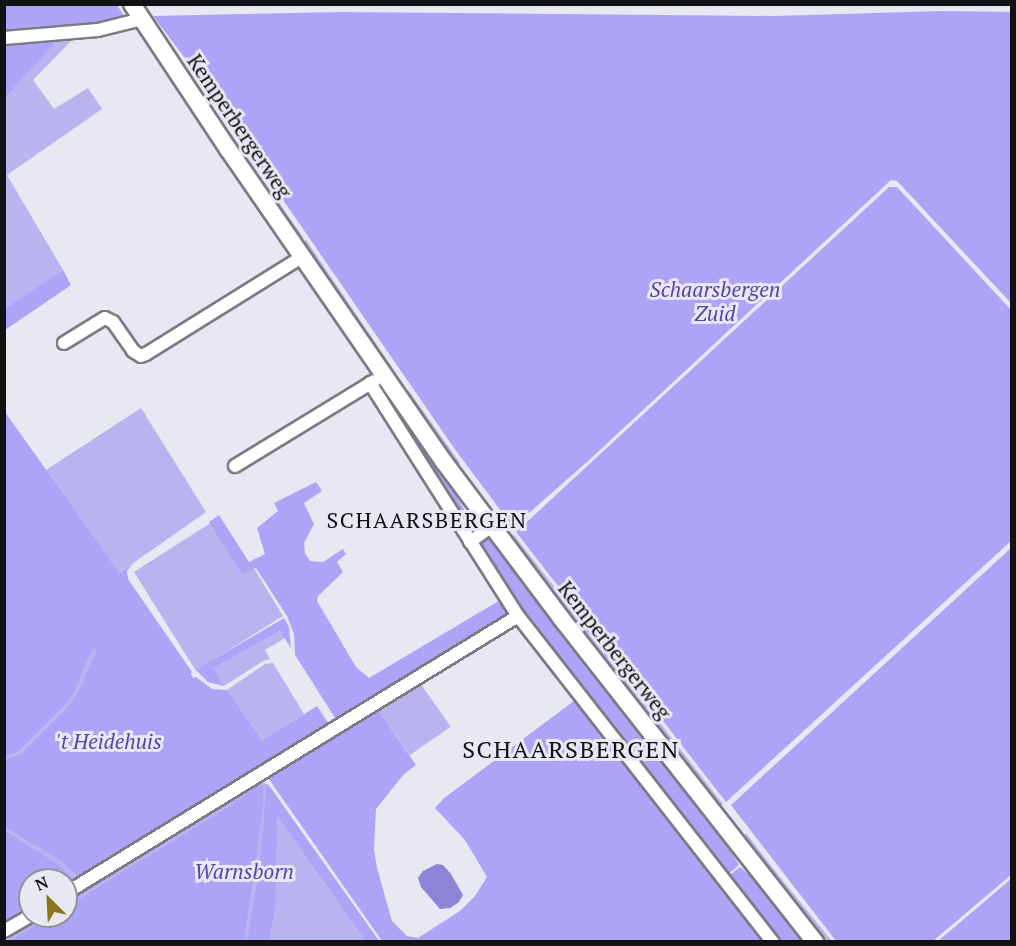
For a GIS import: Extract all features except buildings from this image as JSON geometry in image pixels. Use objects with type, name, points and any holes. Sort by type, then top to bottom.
[{"type":"main road","name":"Kemperbergerweg","points":[[137,12],[302,257],[376,379],[815,942]]},
{"type":"street","name":"Kemperbergerweg","points":[[4,38],[98,30],[137,12]]},
{"type":"street","points":[[64,343],[105,318],[113,322],[133,351],[141,356],[302,257]]},
{"type":"street","name":"Kemperbergerweg","points":[[376,379],[470,542],[518,616],[773,942]]},
{"type":"street","points":[[235,466],[376,379]]},
{"type":"street","points":[[470,542],[491,527]]},
{"type":"street","points":[[78,886],[518,616]]},
{"type":"street","points":[[4,931],[18,923]]},
{"type":"green space","points":[[117,5],[126,19],[113,23],[5,36],[4,6]]},
{"type":"green space","name":"Schaarsbergen Zuid","points":[[941,11],[1011,12],[1011,303],[897,181],[891,180],[587,462],[513,527],[454,448],[188,62],[153,16],[342,12],[776,16]]},
{"type":"green space","points":[[56,36],[54,44],[5,97],[5,41]]},
{"type":"green space","points":[[76,36],[33,80],[54,109],[88,88],[102,109],[7,175],[63,270],[5,330],[5,43]]},
{"type":"green space","points":[[163,37],[303,237],[297,242]]},
{"type":"green space","points":[[889,187],[897,187],[1011,310],[1011,541],[726,802],[516,532]]},
{"type":"green space","points":[[306,240],[392,368],[385,373],[299,245]]},
{"type":"green space","points":[[63,270],[71,285],[5,330],[5,309]]},
{"type":"green space","points":[[381,387],[439,465],[465,511],[458,516]]},
{"type":"green space","points":[[409,391],[460,463],[456,465],[403,395]]},
{"type":"green space","name":"'t Heidehuis","points":[[141,408],[206,512],[119,573],[260,771],[78,883],[78,868],[18,868],[18,902],[4,927],[4,412],[46,470]]},
{"type":"green space","name":"'t Heidehuis","points":[[5,412],[119,573],[133,564],[127,571],[128,579],[192,672],[190,674],[193,678],[196,677],[212,689],[227,690],[262,740],[317,706],[330,726],[82,880],[78,876],[78,868],[69,868],[5,827],[5,760],[21,754],[68,707],[79,691],[97,650],[94,648],[84,665],[76,689],[65,705],[19,751],[5,756]]},
{"type":"green space","points":[[316,482],[322,491],[304,503],[314,524],[304,543],[305,553],[310,561],[323,562],[343,549],[346,554],[337,562],[343,572],[318,596],[317,601],[356,667],[369,678],[502,599],[512,613],[337,721],[295,655],[294,634],[287,616],[256,568],[242,574],[209,522],[219,515],[249,562],[265,554],[257,528],[278,511],[274,503]]},
{"type":"green space","points":[[212,522],[243,571],[252,565],[283,616],[196,671],[134,572]]},
{"type":"green space","points":[[514,535],[723,804],[719,808],[507,540]]},
{"type":"green space","points":[[487,537],[493,538],[715,824],[739,865],[726,876],[521,614],[477,547],[479,541]]},
{"type":"green space","points":[[1011,548],[1011,875],[933,941],[836,941],[731,805]]},
{"type":"green space","points":[[284,618],[289,627],[291,648],[280,631],[213,668],[224,686],[208,682],[196,670]]},
{"type":"green space","points":[[280,631],[285,638],[265,650],[270,659],[263,661],[224,686],[212,668]]},
{"type":"green space","points":[[273,663],[304,714],[262,740],[227,690],[265,664]]},
{"type":"green space","points":[[418,680],[451,727],[410,755],[377,709]]},
{"type":"green space","points":[[578,698],[769,941],[382,941],[266,775],[376,707],[416,765],[404,774],[376,809],[374,849],[392,921],[407,936],[418,938],[460,911],[475,896],[487,877],[465,840],[435,808],[443,799]]},
{"type":"green space","name":"Warnsborn","points":[[256,781],[267,784],[379,941],[5,942],[22,928],[78,928],[78,891]]},
{"type":"green space","points":[[257,783],[228,804],[78,897],[78,890]]},
{"type":"green space","points":[[267,783],[379,941],[366,941],[277,815],[275,907],[269,941],[247,941],[258,879]]},
{"type":"green space","points":[[257,786],[263,786],[263,809],[244,941],[10,941],[31,928],[78,928],[78,900],[230,806]]},
{"type":"green space","points":[[5,831],[62,868],[18,868],[18,920],[5,928]]},
{"type":"green space","points":[[746,833],[832,941],[822,941],[763,868],[743,836]]},
{"type":"green space","points":[[740,867],[769,892],[808,941],[778,941],[727,877]]},
{"type":"green space","points":[[1011,879],[1011,941],[938,941],[957,925]]},
{"type":"shaded area","points":[[437,864],[443,865],[451,874],[463,895],[459,902],[450,908],[440,909],[421,887],[418,878],[423,871]]},
{"type":"district","name":"SCHAARSBERGEN","points":[[427,520]]},
{"type":"district","name":"SCHAARSBERGEN","points":[[571,750]]}]
